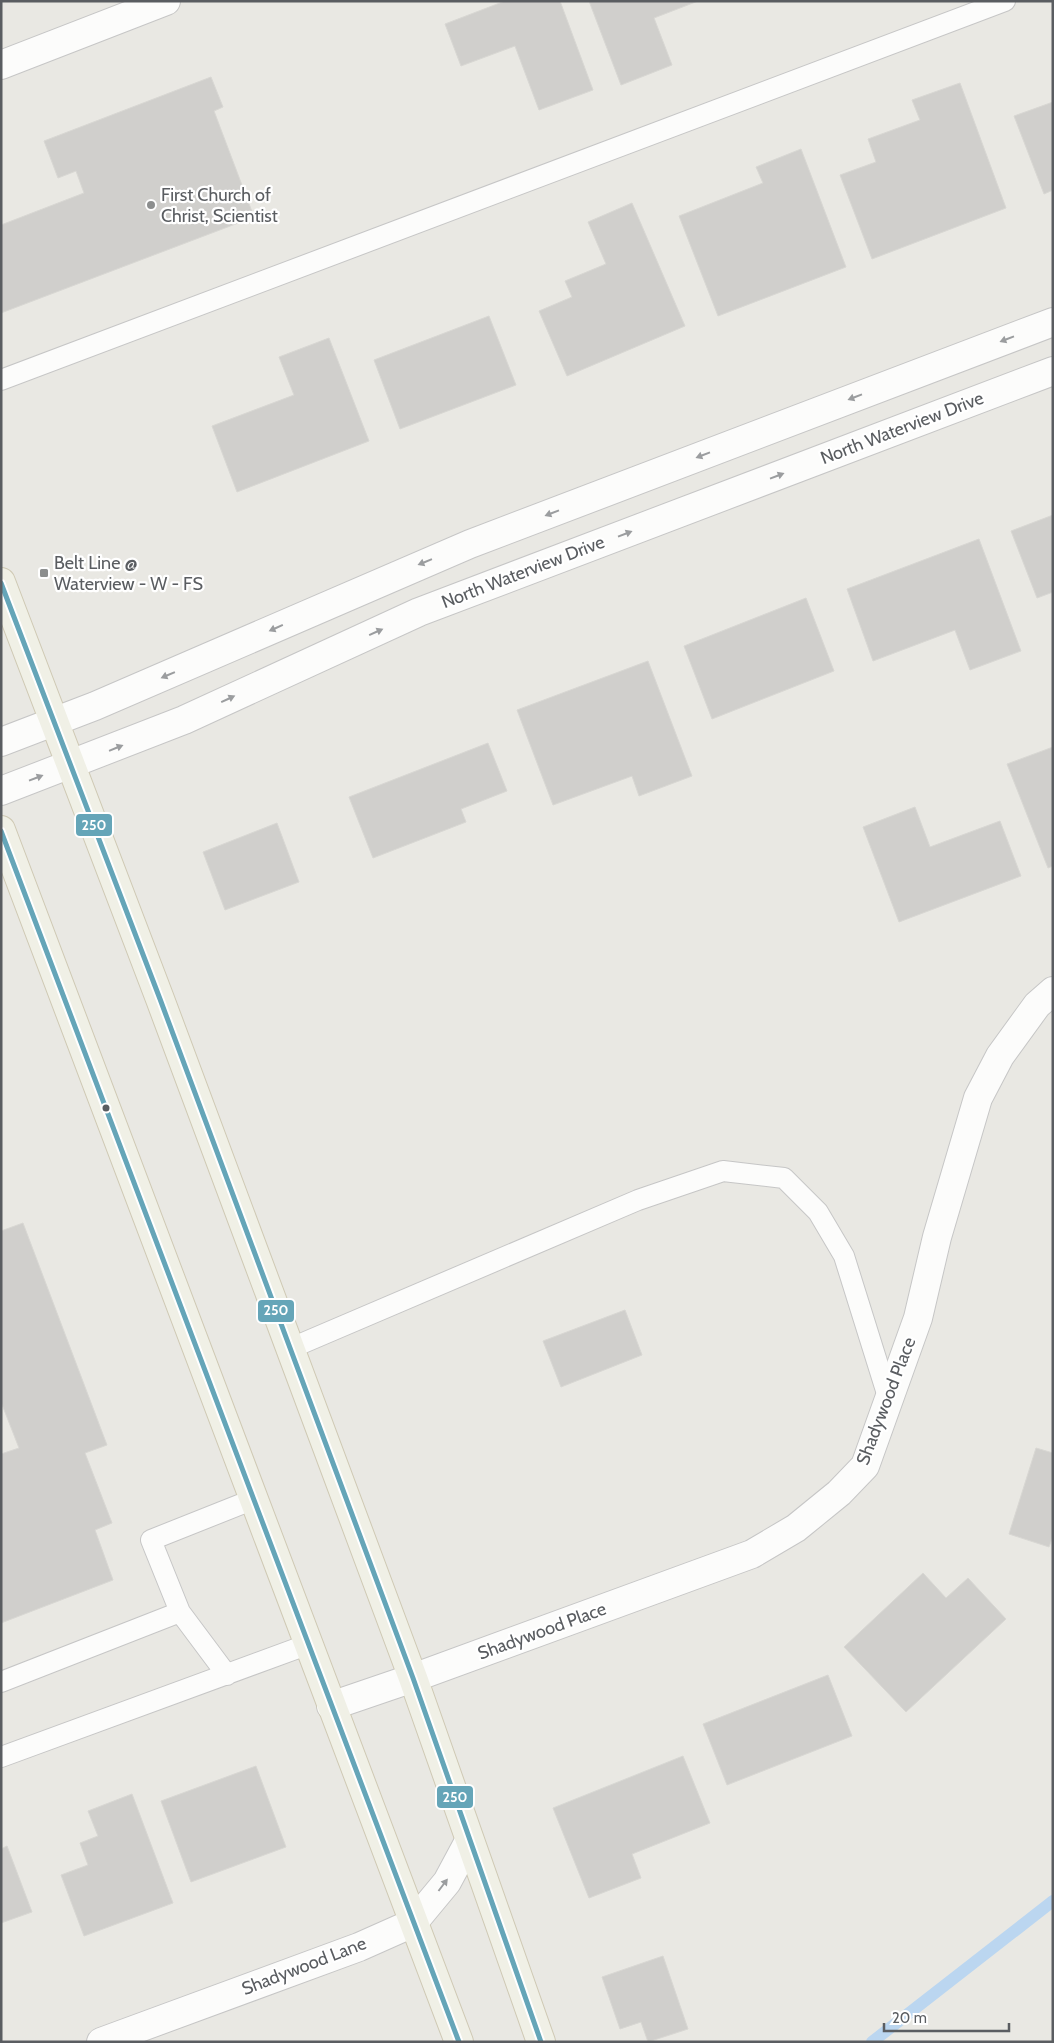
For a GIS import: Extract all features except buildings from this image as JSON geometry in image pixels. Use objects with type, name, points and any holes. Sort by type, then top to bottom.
[{"type":"main road","points":[[1,582],[163,1008],[413,1678],[541,2042]]},
{"type":"main road","points":[[1,830],[459,2042]]},
{"type":"street","points":[[1,65],[166,1]]},
{"type":"street","points":[[1,742],[187,667],[414,566],[1053,322]]},
{"type":"street","name":"North Waterview Drive","points":[[1,791],[184,720],[420,612],[1053,371]]},
{"type":"street","name":"Shadywood Place","points":[[331,1706],[413,1678],[752,1554],[796,1528],[839,1492],[864,1466],[918,1318],[937,1237],[978,1098],[1000,1056],[1036,1005],[1053,992]]},
{"type":"street","name":"Shadywood Lane","points":[[101,2042],[413,1924],[446,1882],[469,1841]]},
{"type":"lane","points":[[1,380],[1005,1]]},
{"type":"lane","points":[[289,1349],[638,1200],[723,1171],[784,1178],[818,1212],[844,1256],[889,1400]]},
{"type":"lane","points":[[228,1675],[180,1612],[151,1540],[254,1499]]},
{"type":"lane","points":[[1,1682],[180,1612]]},
{"type":"lane","points":[[1,1757],[309,1644]]},
{"type":"waterway","points":[[872,2042],[1053,1901]]},
{"type":"transit line","name":"250","points":[[1,583],[160,999],[413,1678],[541,2042]]},
{"type":"transit line","name":"250","points":[[1,831],[459,2042]]},
{"type":"place","name":"First Church of Christ, Scientist","points":[[151,205]]},
{"type":"place","name":"Belt Line @ Waterview - W - FS","points":[[44,573]]}]
